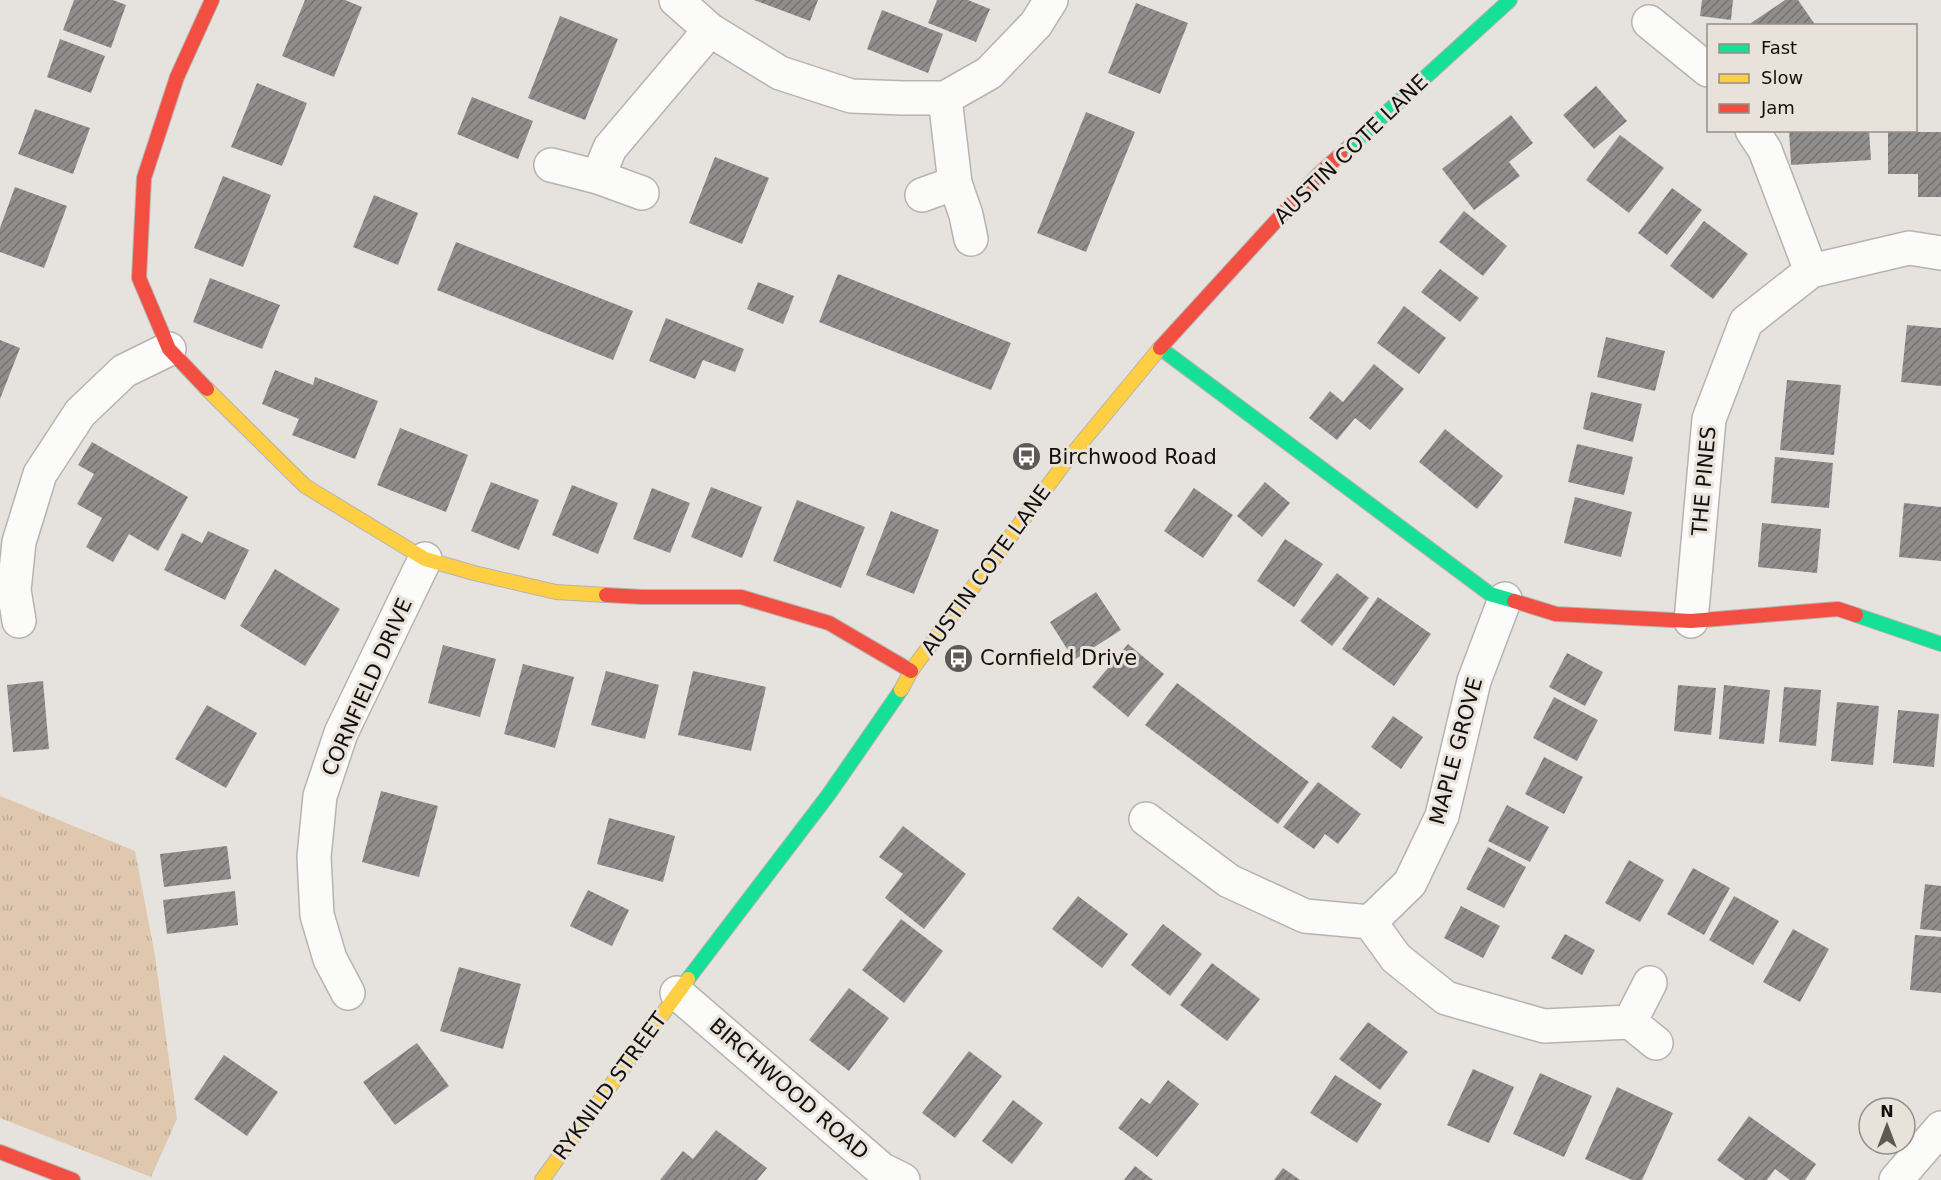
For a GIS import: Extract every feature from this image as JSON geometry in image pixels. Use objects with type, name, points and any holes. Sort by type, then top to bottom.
[{"type":"street","points":[[213,0],[177,77],[144,178],[139,278],[169,349],[226,409],[305,486],[425,559],[556,592],[642,597],[741,597],[829,623],[911,671]]},
{"type":"street","points":[[676,0],[710,30],[780,73],[851,96],[945,98],[989,73],[1036,24],[1051,0]]},
{"type":"street","name":"AUSTIN COTE LANE","points":[[677,993],[829,794],[897,698],[911,671],[1064,464],[1160,348],[1318,175],[1510,0]]},
{"type":"street","points":[[1649,22],[1707,69]]},
{"type":"street","points":[[598,177],[610,148],[710,30]]},
{"type":"street","points":[[945,98],[955,183],[971,239]]},
{"type":"street","points":[[1753,132],[1765,150],[1811,271]]},
{"type":"street","points":[[551,165],[598,177],[642,193]]},
{"type":"street","points":[[922,195],[955,183]]},
{"type":"street","name":"THE PINES","points":[[1691,621],[1709,419],[1746,322],[1811,271],[1909,248],[1941,253]]},
{"type":"street","points":[[1160,348],[1490,594],[1556,614],[1691,621],[1838,609],[1941,644]]},
{"type":"street","points":[[11,600],[19,542],[40,474],[80,413],[124,371],[169,349]]},
{"type":"street","name":"CORNFIELD DRIVE","points":[[348,993],[319,963],[314,857],[320,796],[341,733],[425,559]]},
{"type":"street","name":"MAPLE GROVE","points":[[1370,922],[1410,883],[1442,816],[1474,681],[1505,599]]},
{"type":"street","points":[[1146,819],[1230,881],[1305,916],[1370,922],[1396,958],[1446,998],[1544,1026],[1630,1022],[1656,1043]]},
{"type":"street","points":[[1630,1022],[1650,983]]},
{"type":"street","name":"RYKNILD STREET","points":[[542,1180],[677,993]]},
{"type":"street","name":"BIRCHWOOD ROAD","points":[[677,993],[881,1169],[903,1180]]},
{"type":"street","points":[[1896,1180],[1941,1128]]},
{"type":"street","points":[[0,1152],[73,1180]]},
{"type":"green space","points":[[0,796],[135,851],[155,956],[177,1119],[151,1177],[0,1118]]},
{"type":"building","points":[[74,0],[113,0],[126,5],[111,48],[63,30]]},
{"type":"building","points":[[305,0],[345,0],[362,7],[334,77],[282,56]]},
{"type":"building","points":[[754,0],[818,0],[810,21]]},
{"type":"building","points":[[937,0],[968,0],[990,9],[976,42],[928,23]]},
{"type":"building","points":[[1702,0],[1733,0],[1731,20],[1700,16]]},
{"type":"building","points":[[1785,0],[1798,0],[1815,24],[1752,24]]},
{"type":"building","points":[[1136,3],[1188,23],[1160,94],[1108,73]]},
{"type":"building","points":[[882,10],[943,34],[928,73],[867,49]]},
{"type":"building","points":[[560,16],[618,39],[585,120],[528,98]]},
{"type":"building","points":[[60,39],[105,56],[91,93],[47,77]]},
{"type":"building","points":[[257,83],[307,103],[282,166],[231,147]]},
{"type":"building","points":[[1596,86],[1627,121],[1594,149],[1563,115]]},
{"type":"building","points":[[472,97],[533,121],[518,159],[457,134]]},
{"type":"building","points":[[35,109],[90,128],[73,174],[18,154]]},
{"type":"building","points":[[1086,112],[1135,132],[1086,252],[1037,233]]},
{"type":"building","points":[[1511,115],[1533,143],[1509,162],[1520,176],[1474,210],[1442,169]]},
{"type":"building","points":[[1789,132],[1869,132],[1871,160],[1791,165]]},
{"type":"building","points":[[1888,132],[1941,132],[1941,197],[1918,197],[1918,174],[1888,174]]},
{"type":"building","points":[[1620,135],[1664,168],[1629,213],[1586,180]]},
{"type":"building","points":[[715,157],[769,178],[742,244],[689,223]]},
{"type":"building","points":[[223,176],[271,195],[243,267],[194,248]]},
{"type":"building","points":[[15,187],[67,206],[44,268],[0,252],[0,228]]},
{"type":"building","points":[[1672,188],[1702,210],[1667,255],[1638,233]]},
{"type":"building","points":[[374,195],[418,213],[398,265],[353,247]]},
{"type":"building","points":[[1464,211],[1507,246],[1483,276],[1439,242]]},
{"type":"building","points":[[1704,221],[1748,254],[1713,299],[1670,266]]},
{"type":"building","points":[[456,242],[633,311],[613,360],[437,290]]},
{"type":"building","points":[[1440,269],[1479,298],[1460,322],[1421,292]]},
{"type":"building","points":[[838,274],[1011,343],[991,390],[819,322]]},
{"type":"building","points":[[210,278],[280,305],[262,349],[193,322]]},
{"type":"building","points":[[758,282],[794,296],[783,324],[747,309]]},
{"type":"building","points":[[1404,306],[1446,338],[1419,374],[1377,343]]},
{"type":"building","points":[[666,318],[744,349],[735,372],[703,360],[695,379],[649,361]]},
{"type":"building","points":[[1907,325],[1941,328],[1941,386],[1901,382]]},
{"type":"building","points":[[1606,337],[1665,351],[1655,391],[1597,377]]},
{"type":"building","points":[[0,340],[20,348],[0,399]]},
{"type":"building","points":[[1374,364],[1404,389],[1370,430],[1355,418],[1337,440],[1309,418],[1330,391],[1343,402]]},
{"type":"building","points":[[275,370],[313,385],[315,377],[378,401],[355,459],[292,435],[299,419],[262,404]]},
{"type":"building","points":[[1787,380],[1841,385],[1834,455],[1780,450]]},
{"type":"building","points":[[1591,392],[1642,404],[1633,442],[1583,429]]},
{"type":"building","points":[[400,428],[468,455],[446,512],[377,485]]},
{"type":"building","points":[[1445,429],[1503,476],[1477,509],[1419,462]]},
{"type":"building","points":[[92,442],[188,497],[158,551],[129,534],[113,562],[86,547],[102,518],[77,504],[94,474],[78,465]]},
{"type":"building","points":[[1577,444],[1633,457],[1624,495],[1568,482]]},
{"type":"building","points":[[1775,457],[1833,463],[1829,508],[1771,503]]},
{"type":"building","points":[[491,482],[539,500],[519,550],[471,531]]},
{"type":"building","points":[[1265,482],[1290,503],[1262,537],[1237,516]]},
{"type":"building","points":[[572,485],[618,503],[598,554],[552,535]]},
{"type":"building","points":[[711,487],[762,507],[742,558],[691,537]]},
{"type":"building","points":[[652,488],[690,503],[670,553],[633,539]]},
{"type":"building","points":[[1194,488],[1233,515],[1203,558],[1164,531]]},
{"type":"building","points":[[1575,497],[1632,512],[1621,557],[1564,543]]},
{"type":"building","points":[[797,500],[865,527],[841,588],[773,561]]},
{"type":"building","points":[[1904,503],[1941,507],[1941,561],[1899,557]]},
{"type":"building","points":[[891,511],[939,530],[914,594],[866,575]]},
{"type":"building","points":[[1762,523],[1821,529],[1817,573],[1758,567]]},
{"type":"building","points":[[208,531],[249,550],[225,600],[164,570],[182,533],[202,543]]},
{"type":"building","points":[[1285,539],[1323,564],[1294,607],[1257,581]]},
{"type":"building","points":[[275,569],[340,609],[305,666],[240,626]]},
{"type":"building","points":[[1337,573],[1369,598],[1332,646],[1300,621]]},
{"type":"building","points":[[1096,592],[1121,630],[1074,660],[1050,622]]},
{"type":"building","points":[[1378,597],[1431,634],[1394,686],[1342,649]]},
{"type":"building","points":[[1128,644],[1164,674],[1128,717],[1092,687]]},
{"type":"building","points":[[443,645],[496,659],[480,717],[428,703]]},
{"type":"building","points":[[1567,653],[1603,672],[1585,706],[1549,687]]},
{"type":"building","points":[[523,664],[574,677],[555,748],[504,734]]},
{"type":"building","points":[[606,671],[659,685],[645,739],[591,725]]},
{"type":"building","points":[[693,671],[766,687],[751,751],[678,735]]},
{"type":"building","points":[[43,681],[49,749],[13,752],[7,685]]},
{"type":"building","points":[[1177,683],[1309,782],[1278,824],[1145,725]]},
{"type":"building","points":[[1678,685],[1716,688],[1711,735],[1674,731]]},
{"type":"building","points":[[1724,685],[1770,690],[1764,744],[1719,739]]},
{"type":"building","points":[[1784,687],[1821,690],[1816,746],[1779,742]]},
{"type":"building","points":[[1554,697],[1598,720],[1577,761],[1533,738]]},
{"type":"building","points":[[1837,702],[1879,706],[1873,765],[1831,761]]},
{"type":"building","points":[[207,705],[257,733],[226,788],[175,759]]},
{"type":"building","points":[[1898,710],[1939,714],[1934,767],[1893,763]]},
{"type":"building","points":[[1393,716],[1423,737],[1401,769],[1371,747]]},
{"type":"building","points":[[1544,757],[1583,777],[1564,814],[1525,794]]},
{"type":"building","points":[[1318,782],[1361,814],[1338,844],[1325,834],[1314,849],[1283,827]]},
{"type":"building","points":[[381,791],[438,806],[419,877],[362,862]]},
{"type":"building","points":[[1507,805],[1549,827],[1530,862],[1488,841]]},
{"type":"building","points":[[609,818],[675,836],[663,882],[597,864]]},
{"type":"building","points":[[903,826],[966,874],[924,929],[885,898],[903,874],[879,857]]},
{"type":"building","points":[[227,846],[231,879],[164,887],[160,854]]},
{"type":"building","points":[[1488,847],[1526,867],[1504,908],[1466,889]]},
{"type":"building","points":[[1629,860],[1664,880],[1640,922],[1605,903]]},
{"type":"building","points":[[1693,868],[1730,888],[1704,935],[1667,914]]},
{"type":"building","points":[[1925,884],[1941,886],[1941,931],[1920,929]]},
{"type":"building","points":[[588,890],[629,910],[612,946],[570,926]]},
{"type":"building","points":[[235,891],[238,925],[167,934],[163,900]]},
{"type":"building","points":[[1078,896],[1128,934],[1102,968],[1052,929]]},
{"type":"building","points":[[1734,896],[1779,921],[1753,965],[1709,940]]},
{"type":"building","points":[[1461,906],[1500,926],[1483,958],[1444,938]]},
{"type":"building","points":[[901,919],[943,951],[904,1003],[862,970]]},
{"type":"building","points":[[1163,924],[1202,954],[1170,996],[1131,965]]},
{"type":"building","points":[[1793,929],[1829,949],[1800,1002],[1763,982]]},
{"type":"building","points":[[1565,934],[1595,950],[1582,975],[1551,958]]},
{"type":"building","points":[[1915,935],[1941,937],[1941,993],[1910,990]]},
{"type":"building","points":[[1212,963],[1260,999],[1227,1041],[1180,1005]]},
{"type":"building","points":[[459,967],[521,984],[503,1049],[440,1031]]},
{"type":"building","points":[[849,988],[889,1018],[849,1071],[809,1040]]},
{"type":"building","points":[[1368,1022],[1408,1052],[1380,1090],[1339,1059]]},
{"type":"building","points":[[417,1043],[449,1086],[395,1125],[363,1082]]},
{"type":"building","points":[[969,1051],[1002,1076],[955,1138],[922,1113]]},
{"type":"building","points":[[224,1055],[278,1092],[247,1136],[194,1099]]},
{"type":"building","points":[[1473,1069],[1514,1087],[1489,1143],[1447,1125]]},
{"type":"building","points":[[1540,1073],[1592,1096],[1564,1157],[1513,1134]]},
{"type":"building","points":[[1335,1075],[1382,1104],[1357,1143],[1310,1113]]},
{"type":"building","points":[[1168,1080],[1199,1104],[1157,1157],[1118,1128],[1141,1098],[1150,1104]]},
{"type":"building","points":[[1617,1087],[1673,1113],[1642,1180],[1632,1180],[1585,1159]]},
{"type":"building","points":[[1013,1100],[1043,1123],[1012,1164],[982,1141]]},
{"type":"building","points":[[1749,1116],[1816,1164],[1805,1180],[1790,1180],[1775,1169],[1767,1180],[1745,1180],[1717,1160]]},
{"type":"building","points":[[716,1130],[767,1168],[757,1180],[660,1180],[683,1151],[693,1159]]},
{"type":"building","points":[[1135,1166],[1153,1180],[1124,1180]]},
{"type":"building","points":[[1283,1168],[1300,1180],[1274,1180]]},
{"type":"traffic: fast","points":[[1340,155],[1510,0]]},
{"type":"traffic: fast","points":[[1160,348],[1490,594],[1514,601]]},
{"type":"traffic: fast","points":[[1856,615],[1941,644]]},
{"type":"traffic: fast","points":[[688,979],[829,794],[901,690]]},
{"type":"traffic: slow","points":[[901,690],[911,671],[1064,464],[1160,348]]},
{"type":"traffic: slow","points":[[207,389],[305,486],[425,559],[556,592],[606,595]]},
{"type":"traffic: slow","points":[[542,1180],[688,979]]},
{"type":"traffic: jam","points":[[207,389],[169,349],[139,278],[144,178],[177,77],[212,0]]},
{"type":"traffic: jam","points":[[1160,348],[1318,175],[1340,155]]},
{"type":"traffic: jam","points":[[606,595],[741,597],[829,623],[911,671]]},
{"type":"traffic: jam","points":[[1514,601],[1556,614],[1691,621],[1838,609],[1856,615]]},
{"type":"traffic: jam","points":[[0,1152],[73,1180]]},
{"type":"place","name":"Birchwood Road","points":[[1027,457]]},
{"type":"place","name":"Cornfield Drive","points":[[959,658]]}]
